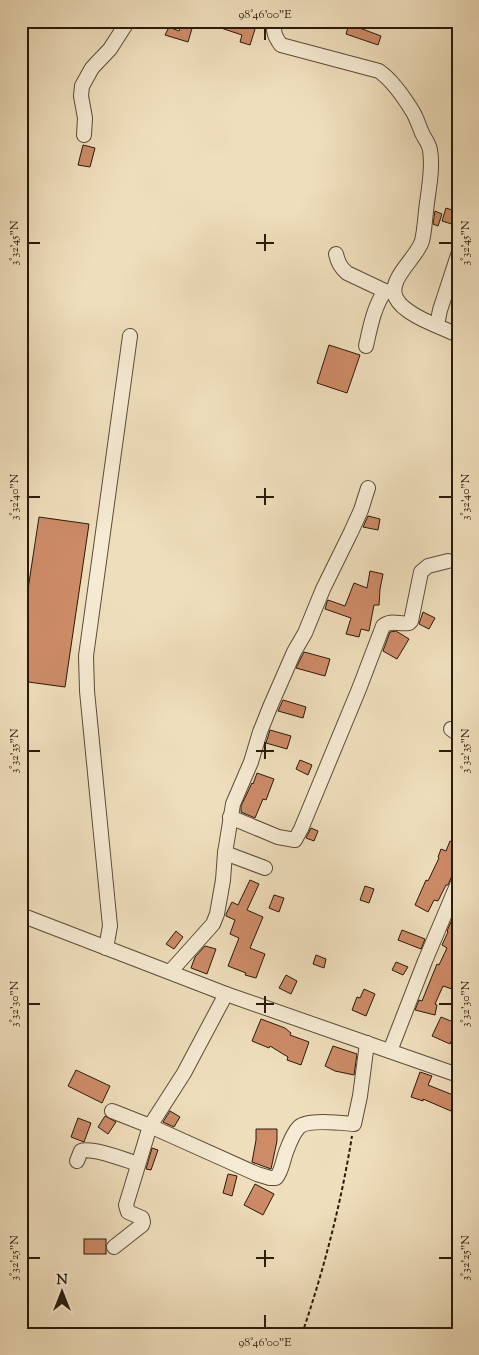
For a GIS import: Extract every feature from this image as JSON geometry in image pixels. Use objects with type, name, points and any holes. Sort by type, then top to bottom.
[{"type":"street","points":[[84,135],[85,118],[81,96],[82,86],[92,68],[110,49],[128,21]]},
{"type":"street","points":[[274,21],[275,37],[281,45],[379,71],[386,76],[413,112],[429,144],[431,152],[429,188],[422,243],[390,292],[381,296],[374,313],[366,346]]},
{"type":"street","points":[[336,254],[342,269],[347,273],[390,292],[402,306],[413,314],[458,335]]},
{"type":"street","points":[[437,325],[442,302],[458,255]]},
{"type":"street","points":[[106,948],[110,926],[88,700],[86,656],[130,336]]},
{"type":"street","points":[[170,972],[213,924],[219,906],[224,853],[233,804],[251,762],[270,707],[361,510],[368,488]]},
{"type":"street","points":[[230,817],[278,836],[295,840],[359,689],[382,626],[393,622],[409,623],[421,572],[428,566],[448,561]]},
{"type":"street","points":[[224,853],[265,868]]},
{"type":"street","points":[[390,1051],[425,960],[458,883]]},
{"type":"street","points":[[21,915],[226,994],[458,1075]]},
{"type":"street","points":[[114,1247],[142,1225],[142,1218],[128,1212],[126,1205],[150,1126],[184,1073],[226,994]]},
{"type":"street","points":[[112,1111],[270,1178],[276,1178],[288,1147],[300,1126],[312,1122],[354,1124],[367,1043]]},
{"type":"street","points":[[77,1161],[81,1151],[84,1149],[138,1164]]},
{"type":"path","points":[[302,1334],[318,1288],[329,1247],[348,1163],[354,1124]]},
{"type":"building","points":[[206,21],[239,21],[256,26],[250,45],[240,42],[242,35],[206,23]]},
{"type":"building","points":[[182,22],[193,25],[188,42],[165,35],[169,27],[179,31]]},
{"type":"building","points":[[349,24],[381,36],[378,45],[346,34]]},
{"type":"building","points":[[83,145],[95,148],[90,167],[78,165]]},
{"type":"building","points":[[446,208],[458,212],[458,226],[442,221]]},
{"type":"building","points":[[435,211],[442,214],[438,226],[433,224]]},
{"type":"building","points":[[329,345],[360,355],[347,393],[317,383]]},
{"type":"building","points":[[368,516],[380,519],[378,530],[363,527]]},
{"type":"building","points":[[39,517],[89,524],[65,687],[21,681],[21,635]]},
{"type":"building","points":[[370,571],[383,574],[379,605],[374,605],[369,631],[361,629],[359,637],[346,634],[351,618],[325,609],[327,602],[328,600],[345,606],[354,583],[367,588]]},
{"type":"building","points":[[423,612],[435,618],[429,629],[419,624]]},
{"type":"building","points":[[396,631],[409,639],[397,659],[383,651],[390,632]]},
{"type":"building","points":[[304,652],[330,659],[325,676],[296,668]]},
{"type":"building","points":[[283,700],[306,707],[303,718],[278,711]]},
{"type":"building","points":[[270,730],[291,736],[287,749],[266,743]]},
{"type":"building","points":[[300,760],[312,765],[308,775],[296,769]]},
{"type":"building","points":[[257,773],[274,779],[266,800],[263,799],[255,818],[241,812],[241,806]]},
{"type":"building","points":[[311,828],[318,831],[314,841],[306,838]]},
{"type":"building","points":[[450,841],[458,845],[458,874],[452,876],[438,901],[434,900],[428,912],[415,905],[426,880],[428,881],[439,858],[441,849],[446,851]]},
{"type":"building","points":[[250,880],[259,884],[247,910],[263,917],[250,948],[265,954],[256,978],[245,975],[246,973],[228,966],[239,938],[230,934],[235,920],[226,916],[226,914],[232,902],[238,905]]},
{"type":"building","points":[[365,886],[374,889],[369,903],[360,900]]},
{"type":"building","points":[[274,895],[284,898],[279,912],[269,908]]},
{"type":"building","points":[[458,906],[458,976],[452,989],[443,986],[435,1004],[437,1005],[435,1015],[415,1010],[419,1000],[422,1001],[437,964],[439,965],[447,948],[442,945]]},
{"type":"building","points":[[402,930],[425,939],[421,949],[398,940]]},
{"type":"building","points":[[176,931],[183,937],[174,949],[166,944]]},
{"type":"building","points":[[205,946],[216,949],[207,974],[191,968],[195,957]]},
{"type":"building","points":[[316,955],[326,959],[324,968],[313,964]]},
{"type":"building","points":[[396,962],[408,967],[403,975],[392,970]]},
{"type":"building","points":[[286,975],[297,981],[291,994],[279,988]]},
{"type":"building","points":[[364,989],[375,994],[366,1016],[352,1010],[357,997],[360,998]]},
{"type":"building","points":[[441,1017],[458,1024],[458,1040],[453,1037],[450,1044],[432,1036]]},
{"type":"building","points":[[261,1019],[285,1028],[291,1033],[290,1035],[309,1042],[301,1065],[287,1060],[288,1057],[270,1046],[269,1048],[252,1041]]},
{"type":"building","points":[[333,1046],[357,1054],[354,1075],[335,1071],[325,1066]]},
{"type":"building","points":[[76,1070],[110,1086],[102,1103],[68,1086]]},
{"type":"building","points":[[420,1072],[432,1076],[428,1085],[458,1097],[458,1114],[423,1099],[423,1101],[411,1097]]},
{"type":"building","points":[[170,1111],[180,1117],[174,1127],[163,1122]]},
{"type":"building","points":[[105,1116],[116,1122],[108,1134],[98,1127]]},
{"type":"building","points":[[78,1118],[91,1123],[84,1142],[71,1137]]},
{"type":"building","points":[[256,1129],[277,1129],[277,1141],[271,1169],[252,1162]]},
{"type":"building","points":[[152,1148],[158,1150],[151,1170],[146,1169]]},
{"type":"building","points":[[228,1174],[237,1176],[232,1196],[223,1193]]},
{"type":"building","points":[[255,1184],[274,1194],[263,1215],[244,1205]]},
{"type":"building","points":[[84,1239],[106,1239],[106,1254],[84,1254]]}]
